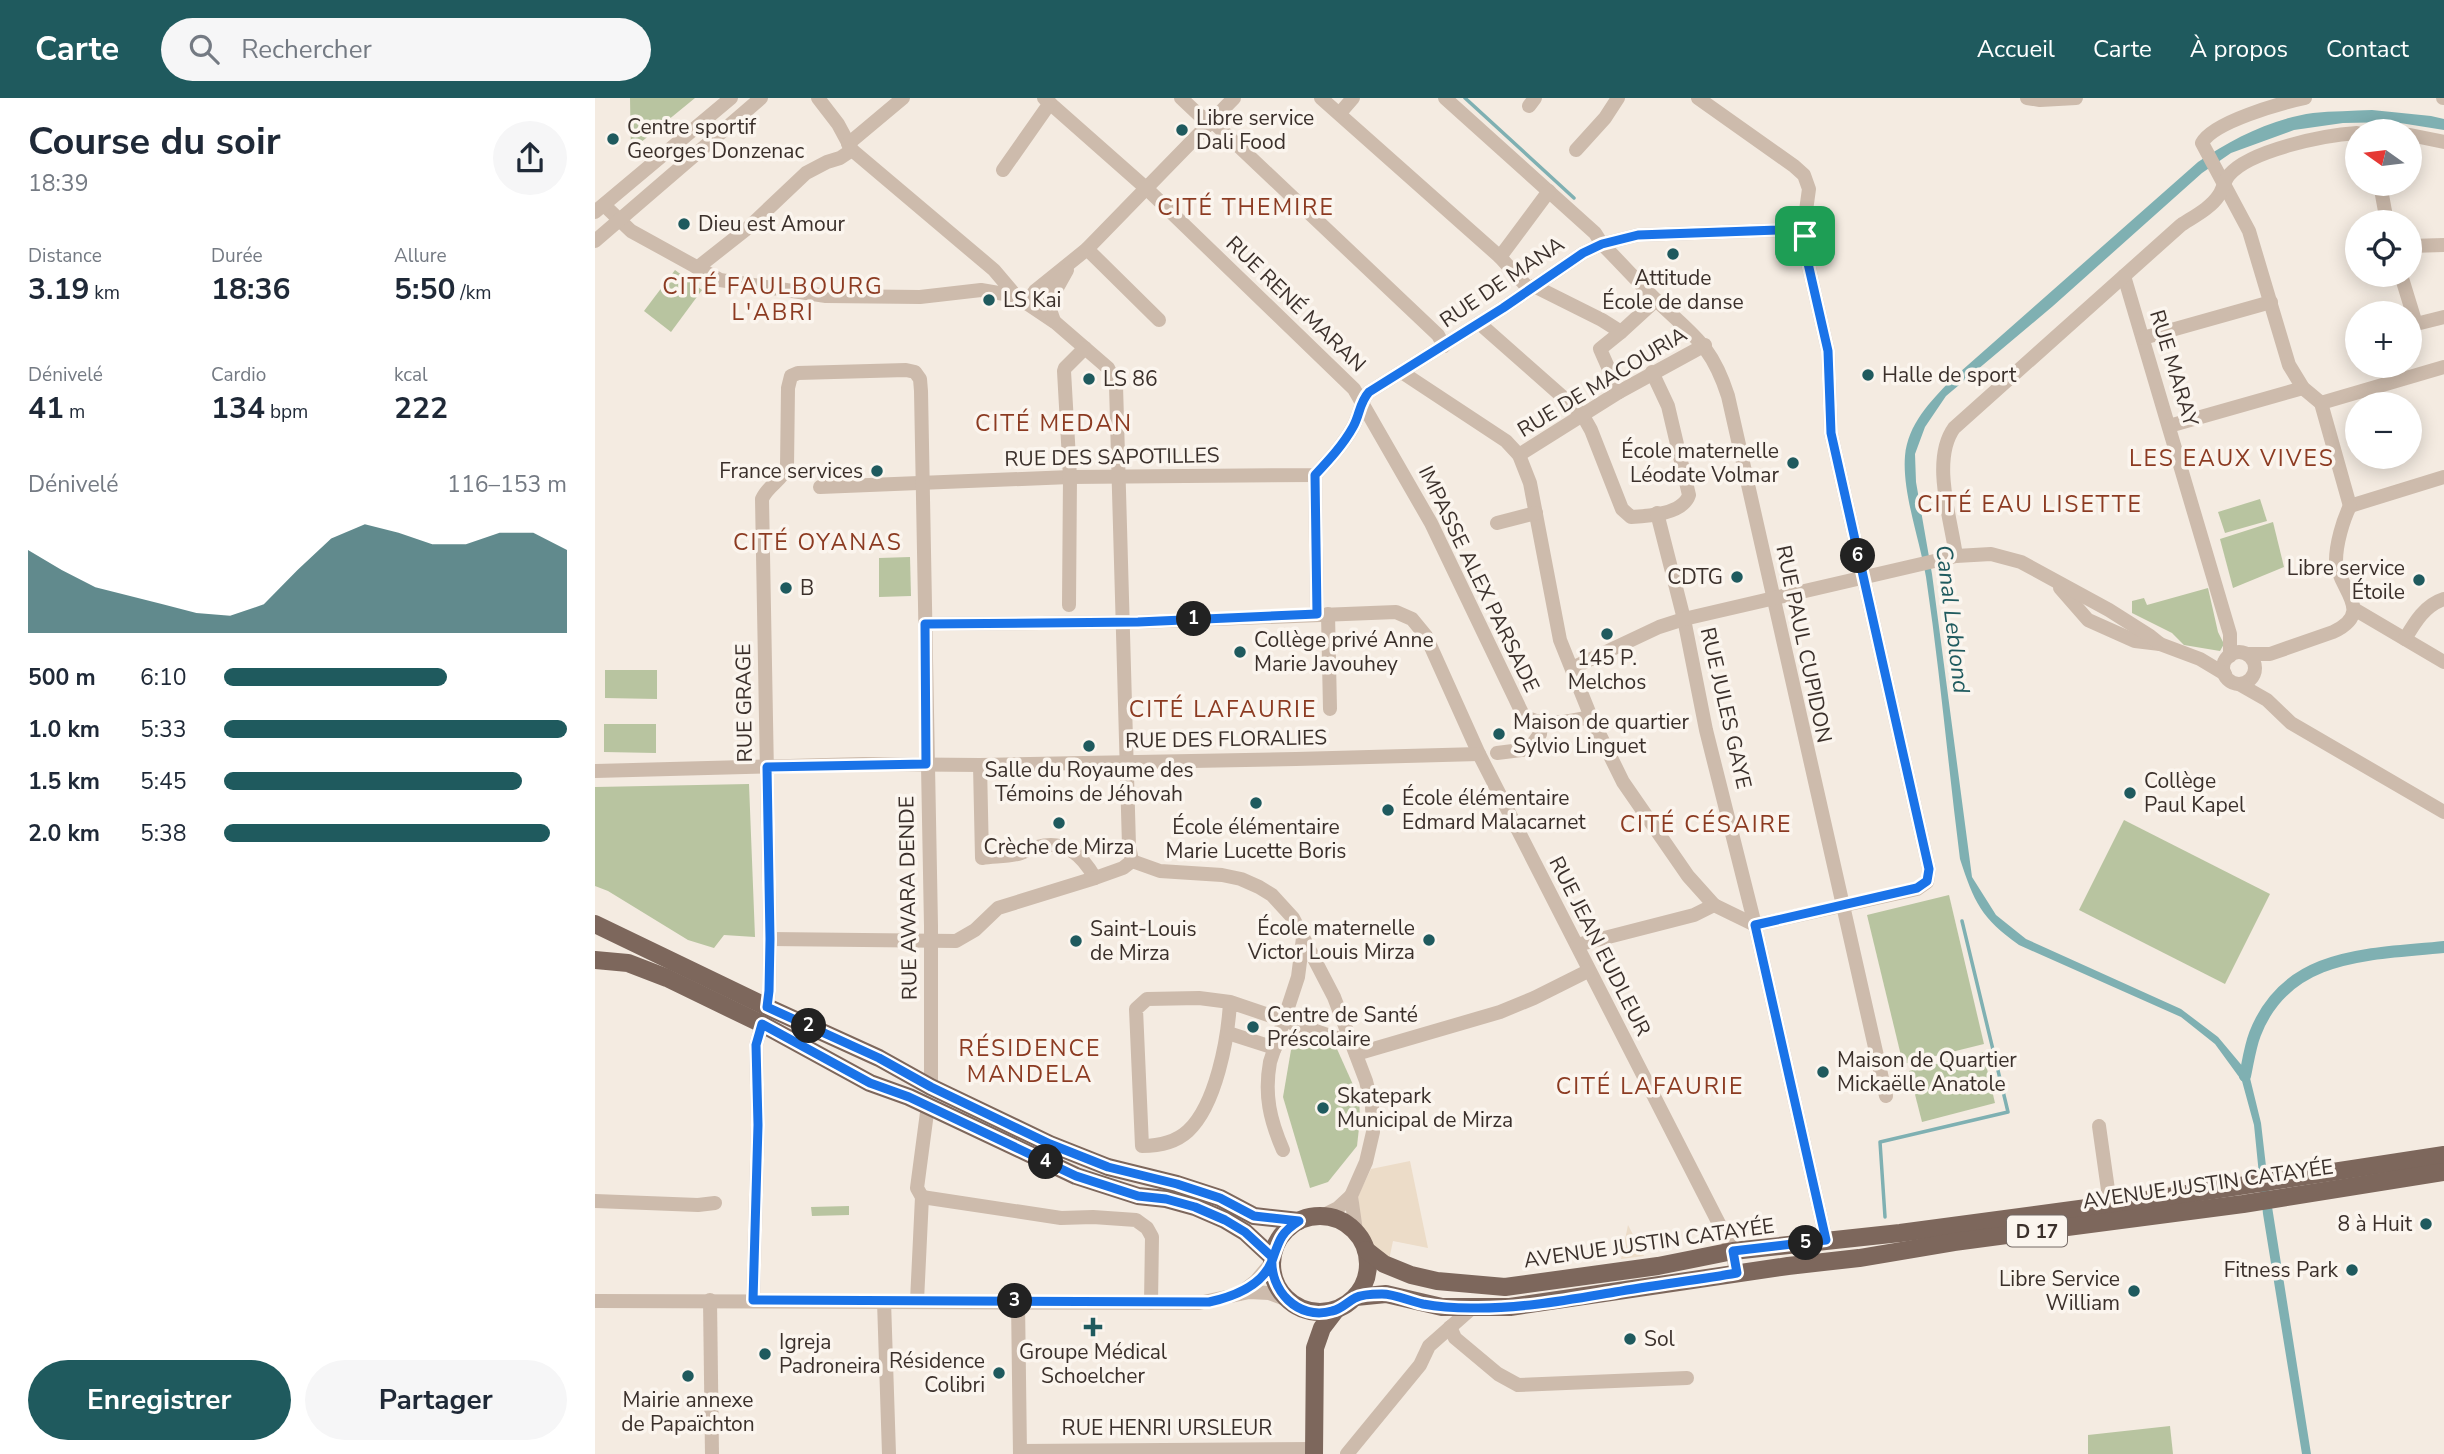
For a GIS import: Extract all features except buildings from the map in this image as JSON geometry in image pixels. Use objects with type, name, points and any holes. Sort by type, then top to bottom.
[{"type":"main road","points":[[595,924],[764,1016],[870,1083],[930,1096],[1108,1167],[1220,1198],[1262,1219],[1299,1221],[1322,1216],[1340,1220],[1356,1231],[1366,1250],[1368,1274],[1356,1297],[1335,1311],[1322,1328],[1315,1348],[1314,1451]]},
{"type":"main road","points":[[595,960],[628,963],[879,1058],[930,1096],[1076,1176],[1138,1196],[1166,1199],[1195,1207],[1245,1232],[1272,1259]]},
{"type":"main road","name":"AVENUE JUSTIN CATAYÉE","points":[[1356,1297],[1387,1294],[1425,1304],[1472,1308],[1510,1307],[1737,1273],[1859,1258],[2246,1195],[2444,1155]]},
{"type":"main road","name":"AVENUE JUSTIN CATAYÉE","points":[[2279,1189],[2444,1172]]},
{"type":"main road","name":"AVENUE JUSTIN CATAYÉE","points":[[1366,1250],[1384,1264],[1411,1275],[1437,1281],[1505,1287],[1633,1270],[1733,1251],[2110,1204],[2246,1195]]},
{"type":"main road","points":[[1299,1221],[1287,1228],[1279,1239],[1272,1259],[1273,1275],[1277,1288],[1302,1317],[1315,1348]]},
{"type":"main road","points":[[1290,1302],[1314,1313],[1335,1311]]},
{"type":"street","points":[[731,98],[600,208],[631,231],[720,280],[826,296],[920,297],[981,289],[995,283],[994,270]]},
{"type":"street","points":[[595,241],[761,98]]},
{"type":"street","points":[[818,98],[838,124],[850,147],[994,270],[1022,299],[1056,323],[1108,368],[1116,385],[1126,761],[1132,861]]},
{"type":"street","points":[[697,268],[749,227],[806,173],[840,158],[903,98]]},
{"type":"street","points":[[1181,98],[1199,115],[1212,121],[1368,267],[1438,335],[1444,346]]},
{"type":"street","points":[[981,289],[1022,299],[1035,291],[1087,249],[1234,98]]},
{"type":"street","points":[[1321,98],[1500,257],[1531,288],[1602,320],[1621,332]]},
{"type":"street","points":[[1340,113],[1353,98]]},
{"type":"street","name":"RUE PAUL CUPIDON","points":[[1445,98],[1595,233],[1602,244],[1656,300],[1705,345],[1720,370],[1886,1096]]},
{"type":"street","points":[[1576,150],[1605,118],[1618,98]]},
{"type":"street","points":[[1403,373],[1506,441],[1520,455],[1530,482],[1560,640],[1591,718],[1623,782],[1688,876],[1714,905],[1755,925],[1917,888],[1927,881],[1929,869],[1831,433],[1828,351],[1807,259],[1804,225],[1809,189],[1804,175],[1698,98]]},
{"type":"street","points":[[2027,98],[2076,98]]},
{"type":"street","points":[[2305,98],[2241,118],[2206,136],[2202,143],[2249,230],[2289,365],[2303,388],[2321,403],[2350,506],[2336,558],[2354,609],[2444,662]]},
{"type":"street","points":[[1003,170],[1047,101]]},
{"type":"street","name":"RUE RENÉ MARAN","points":[[1047,101],[1147,189],[1354,389],[1361,400]]},
{"type":"street","points":[[1950,557],[1944,450],[1949,436],[1967,416],[2181,225],[2214,201],[2221,180],[2236,169],[2278,149],[2326,136],[2345,134]]},
{"type":"street","points":[[2422,137],[2444,142]]},
{"type":"street","points":[[1500,257],[1549,191]]},
{"type":"street","name":"RUE DE MANA","points":[[1361,400],[1369,392],[1403,373],[1583,253],[1602,244],[1638,235],[1778,230],[1804,225]]},
{"type":"street","points":[[2422,246],[2444,246]]},
{"type":"street","points":[[1087,249],[1159,320]]},
{"type":"street","points":[[1056,323],[1048,304],[1072,263]]},
{"type":"street","name":"RUE MARAY","points":[[2123,276],[2230,634],[2267,700]]},
{"type":"street","points":[[2405,287],[2416,324],[2444,317]]},
{"type":"street","points":[[1619,392],[1600,349],[1656,300]]},
{"type":"street","points":[[2143,338],[2271,302]]},
{"type":"street","points":[[1479,323],[1582,414],[1624,513],[1634,517],[1683,506],[1688,499],[1689,489],[1668,406],[1652,372]]},
{"type":"street","name":"RUE DE MACOURIA","points":[[1520,455],[1652,372],[1705,345]]},
{"type":"street","points":[[1069,606],[1070,477],[1064,372],[1085,348]]},
{"type":"street","points":[[2321,403],[2444,367]]},
{"type":"street","name":"RUE AWARA DENDE","points":[[784,477],[787,467],[788,382],[791,376],[798,373],[915,372],[920,379],[931,941],[930,1096],[917,1188],[922,1197],[917,1301]]},
{"type":"street","points":[[2169,426],[2303,388]]},
{"type":"street","points":[[1330,709],[1315,475],[1338,450],[1355,425],[1361,400]]},
{"type":"street","name":"IMPASSE ALEX PARSADE","points":[[1361,400],[1431,523],[1520,712],[1531,721],[1541,723]]},
{"type":"street","name":"RUE DES SAPOTILLES","points":[[820,487],[1070,477],[1315,475]]},
{"type":"street","name":"RUE GRAGE","points":[[753,1300],[758,1125],[756,1045],[769,991],[770,939],[762,499],[769,487],[784,477]]},
{"type":"street","points":[[2350,506],[2444,477]]},
{"type":"street","points":[[1497,523],[1536,513]]},
{"type":"street","name":"RUE JULES GAYE","points":[[1657,513],[1684,619],[1706,730],[1755,925],[1826,1240]]},
{"type":"street","points":[[1572,668],[1659,627],[1684,619],[1950,557],[1991,554],[2006,557],[2052,579],[2088,620],[2135,641],[2160,644],[2200,659],[2225,674],[2229,680],[2267,700],[2291,723],[2444,812]]},
{"type":"street","points":[[2405,639],[2419,615],[2444,599]]},
{"type":"street","points":[[2225,674],[2224,666],[2270,654],[2337,630],[2351,618],[2354,609]]},
{"type":"street","points":[[925,624],[1122,622],[1323,614]]},
{"type":"street","name":"RUE JEAN EUDLEUR","points":[[1323,614],[1401,614],[1418,623],[1479,754],[1733,1251],[1737,1273]]},
{"type":"street","points":[[2200,659],[2243,660]]},
{"type":"street","points":[[2239,684],[2250,680],[2243,660]]},
{"type":"street","points":[[1497,753],[1529,749],[1540,734],[1541,723],[1591,718]]},
{"type":"street","name":"RUE DES FLORALIES","points":[[595,771],[1479,754]]},
{"type":"street","points":[[979,765],[982,858],[1020,853],[1053,844],[1072,849],[1086,862],[1095,878]]},
{"type":"street","points":[[770,939],[956,941],[975,930],[998,908],[1095,878],[1132,861]]},
{"type":"street","points":[[1132,861],[1160,871],[1241,879],[1259,887],[1285,907],[1293,918],[1334,997],[1372,1106],[1373,1132],[1366,1161],[1351,1196],[1338,1208],[1322,1216]]},
{"type":"street","points":[[1577,945],[1694,915],[1714,905]]},
{"type":"street","points":[[1283,1150],[1270,1117],[1267,1098],[1268,1069],[1298,977],[1303,938]]},
{"type":"street","points":[[1356,1054],[1500,1012],[1588,971]]},
{"type":"street","points":[[1230,1002],[1228,1033],[1211,1093],[1200,1115],[1187,1132],[1159,1146],[1142,1146],[1136,1009],[1147,999],[1199,998],[1230,1002],[1342,1040],[1349,1038]]},
{"type":"street","points":[[1228,1033],[1275,1048]]},
{"type":"street","points":[[2099,1126],[2110,1204]]},
{"type":"street","points":[[1351,1196],[1356,1231]]},
{"type":"street","points":[[922,1197],[1061,1218],[1136,1220],[1147,1227],[1152,1237],[1151,1303]]},
{"type":"street","points":[[595,1202],[698,1205],[715,1203]]},
{"type":"street","points":[[1238,1294],[1256,1281],[1272,1259]]},
{"type":"street","points":[[595,1301],[1151,1303],[1209,1302],[1238,1294],[1261,1292],[1290,1302]]},
{"type":"street","points":[[710,1300],[712,1454]]},
{"type":"street","points":[[884,1301],[890,1454]]},
{"type":"street","points":[[1017,1301],[1020,1452]]},
{"type":"street","points":[[1347,1454],[1420,1365],[1432,1343],[1453,1332],[1472,1308]]},
{"type":"street","points":[[1453,1332],[1499,1374],[1518,1385],[1686,1378]]},
{"type":"street","name":"RUE HENRI URSLEUR","points":[[1020,1452],[1314,1451]]},
{"type":"green space","points":[[630,98],[695,98],[640,143],[643,151],[634,159],[631,156]]},
{"type":"green space","points":[[675,270],[702,290],[671,332],[644,311]]},
{"type":"green space","points":[[2260,499],[2267,521],[2225,533],[2218,512]]},
{"type":"green space","points":[[2273,522],[2284,567],[2233,588],[2220,539]]},
{"type":"green space","points":[[910,557],[911,596],[879,597],[879,558]]},
{"type":"green space","points":[[2208,588],[2218,632],[2224,644],[2220,651],[2184,645],[2172,633],[2132,613],[2132,601],[2144,598],[2147,605]]},
{"type":"green space","points":[[605,670],[657,670],[657,699],[605,698]]},
{"type":"green space","points":[[604,724],[656,724],[656,753],[604,752]]},
{"type":"green space","points":[[749,784],[755,937],[724,935],[714,948],[688,940],[608,891],[595,886],[595,787]]},
{"type":"green space","points":[[2124,820],[2270,894],[2225,984],[2079,910]]},
{"type":"green space","points":[[1949,895],[1984,1044],[1903,1064],[1867,915]]},
{"type":"green space","name":"Skatepark Municipal de Mirza","points":[[1307,1038],[1337,1049],[1359,1098],[1360,1119],[1357,1146],[1328,1182],[1310,1188],[1283,1097],[1291,1050]]},
{"type":"green space","points":[[1983,1052],[1995,1103],[1922,1122],[1909,1071]]},
{"type":"green space","points":[[849,1206],[849,1215],[812,1216],[811,1207]]},
{"type":"green space","points":[[2170,1426],[2173,1454],[2088,1454],[2088,1435]]},
{"type":"shaded area","points":[[1410,1161],[1428,1248],[1393,1241],[1389,1260],[1377,1254],[1361,1224],[1358,1196],[1371,1169]]},
{"type":"shaded area","points":[[1628,1225],[1644,1256],[1621,1259]]},
{"type":"water","points":[[2372,110],[2431,116],[2444,119],[2444,130],[2422,126],[2422,119],[2345,119],[2345,123],[2294,130],[2231,153],[2202,173],[2053,306],[1946,396],[1925,427],[1915,454],[1916,482],[1932,574],[1972,877],[1996,915],[2026,939],[2181,1009],[2218,1037],[2249,1074],[2261,1123],[2311,1454],[2302,1454],[2263,1214],[2254,1125],[2242,1081],[2215,1044],[2181,1017],[2019,945],[1987,917],[1970,887],[1960,859],[1931,612],[1906,485],[1905,456],[1915,424],[1951,380],[2198,162],[2224,145],[2267,125],[2313,113]]},
{"type":"waterway","points":[[1465,98],[1574,198]]},
{"type":"waterway","points":[[1885,1217],[1880,1142],[2008,1112],[1962,921]]},
{"type":"waterway","points":[[2245,1076],[2253,1039],[2269,1007],[2288,987],[2309,972],[2360,956],[2444,947]]},
{"type":"place","name":"Libre service Dali Food","points":[[1182,130]]},
{"type":"place","name":"Centre sportif Georges Donzenac","points":[[613,139]]},
{"type":"place","name":"Dieu est Amour","points":[[684,224]]},
{"type":"place","name":"Attitude École de danse","points":[[1673,254]]},
{"type":"place","name":"LS Kai","points":[[989,300]]},
{"type":"place","name":"Halle de sport","points":[[1868,375]]},
{"type":"place","name":"LS 86","points":[[1089,379]]},
{"type":"place","name":"École maternelle Léodate Volmar","points":[[1793,463]]},
{"type":"place","name":"France services","points":[[877,471]]},
{"type":"place","name":"CDTG","points":[[1737,577]]},
{"type":"place","name":"Libre service Étoile","points":[[2419,580]]},
{"type":"place","name":"B","points":[[786,588]]},
{"type":"place","name":"145 P. Melchos","points":[[1607,634]]},
{"type":"place","name":"Collège privé Anne Marie Javouhey","points":[[1240,652]]},
{"type":"place","name":"Maison de quartier Sylvio Linguet","points":[[1499,734]]},
{"type":"place","name":"Salle du Royaume des Témoins de Jéhovah","points":[[1089,746]]},
{"type":"place","name":"Collège Paul Kapel","points":[[2130,793]]},
{"type":"place","name":"École élémentaire Marie Lucette Boris","points":[[1256,803]]},
{"type":"place","name":"École élémentaire Edmard Malacarnet","points":[[1388,810]]},
{"type":"place","name":"Crèche de Mirza","points":[[1059,823]]},
{"type":"place","name":"École maternelle Victor Louis Mirza","points":[[1429,940]]},
{"type":"place","name":"Saint-Louis de Mirza","points":[[1076,941]]},
{"type":"place","name":"Centre de Santé Préscolaire","points":[[1253,1027]]},
{"type":"place","name":"Maison de Quartier Mickaëlle Anatole","points":[[1823,1072]]},
{"type":"place","name":"Skatepark Municipal de Mirza","points":[[1323,1108]]},
{"type":"place","name":"8 à Huit","points":[[2426,1224]]},
{"type":"place","name":"Fitness Park","points":[[2352,1270]]},
{"type":"place","name":"Libre Service William","points":[[2134,1291]]},
{"type":"place","name":"Groupe Médical Schoelcher","points":[[1093,1327]]},
{"type":"place","name":"Sol","points":[[1630,1339]]},
{"type":"place","name":"Igreja Padroneira","points":[[765,1354]]},
{"type":"place","name":"Résidence Colibri","points":[[999,1373]]},
{"type":"place","name":"Mairie annexe de Papaïchton","points":[[688,1376]]},
{"type":"district","name":"CITÉ THEMIRE","points":[[1246,207]]},
{"type":"district","name":"CITÉ FAULBOURG L'ABRI","points":[[773,299]]},
{"type":"district","name":"CITÉ MEDAN","points":[[1054,423]]},
{"type":"district","name":"LES EAUX VIVES","points":[[2232,458]]},
{"type":"district","name":"CITÉ EAU LISETTE","points":[[2030,504]]},
{"type":"district","name":"CITÉ OYANAS","points":[[818,542]]},
{"type":"district","name":"CITÉ LAFAURIE","points":[[1223,709]]},
{"type":"district","name":"CITÉ CÉSAIRE","points":[[1706,824]]},
{"type":"district","name":"RÉSIDENCE MANDELA","points":[[1030,1061]]},
{"type":"district","name":"CITÉ LAFAURIE","points":[[1650,1086]]},
{"type":"route","points":[[1805,236],[1804,225],[1778,230],[1638,235],[1613,240],[1583,253],[1403,373],[1369,392],[1361,400],[1355,425],[1338,450],[1315,475],[1317,614],[1138,622],[925,624],[926,764],[767,767],[770,939],[767,1007],[879,1058],[931,1087],[1050,1144],[1108,1167],[1220,1198],[1262,1219],[1299,1221],[1287,1228],[1279,1239],[1272,1262],[1256,1281],[1238,1294],[1209,1302],[753,1300],[758,1125],[756,1045],[762,1024],[870,1083],[909,1097],[1076,1176],[1138,1196],[1166,1199],[1195,1207],[1225,1220],[1245,1232],[1272,1257],[1272,1262],[1273,1275],[1277,1288],[1285,1299],[1294,1306],[1314,1313],[1335,1311],[1356,1297],[1377,1294],[1442,1307],[1472,1308],[1510,1307],[1563,1300],[1737,1273],[1733,1251],[1826,1240],[1755,925],[1917,888],[1927,881],[1929,869],[1831,433],[1828,351],[1807,259],[1805,236]]},
{"type":"water label","name":"Canal Leblond","points":[[1953,619]]}]
